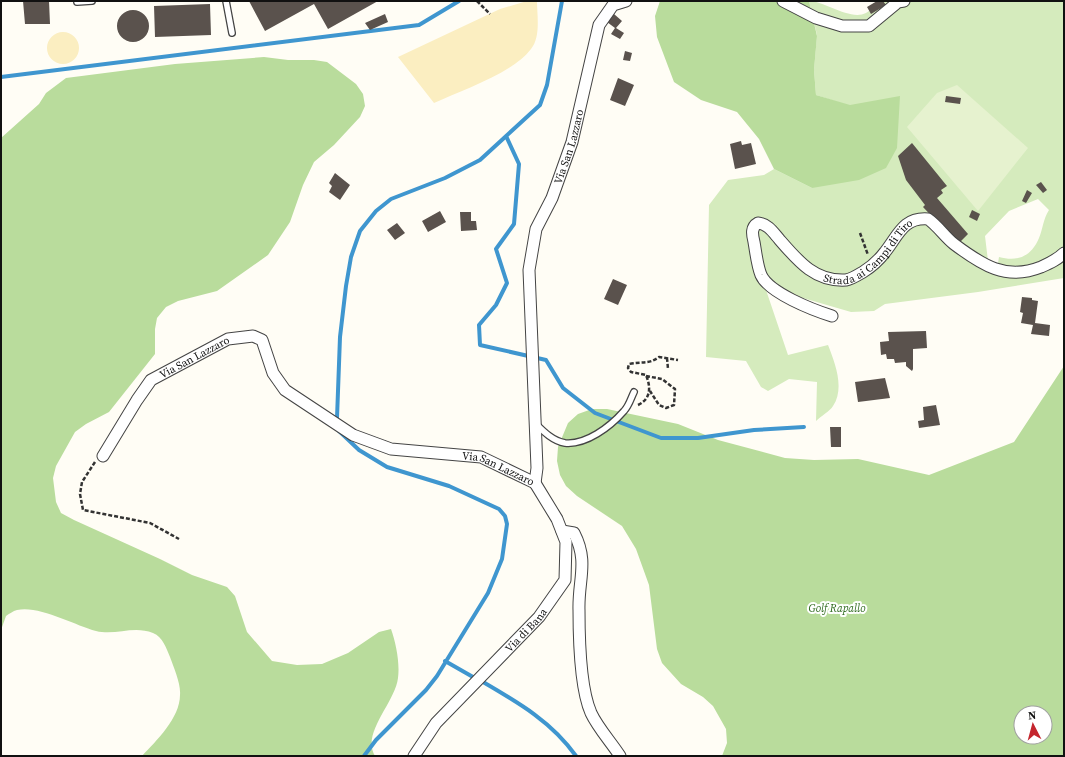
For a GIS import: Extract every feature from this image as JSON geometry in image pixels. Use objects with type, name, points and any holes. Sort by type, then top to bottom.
[{"type":"street","name":"Via San Lazzaro","points":[[103,456],[151,380],[228,339],[253,336],[262,340],[274,373],[285,390],[353,435],[391,449],[481,457],[535,483],[538,468],[529,270],[536,229],[552,198],[572,142],[599,24],[613,5],[626,1]]},
{"type":"street","points":[[784,1],[816,18],[842,26],[870,26],[898,2],[904,1]]},
{"type":"street","name":"Strada ai Campi di Tiro","points":[[832,316],[813,310],[786,297],[761,276],[753,238],[752,229],[754,225],[758,223],[767,225],[790,252],[817,276],[832,280],[848,280],[872,266],[886,252],[902,226],[914,220],[928,219],[935,224],[953,243],[981,262],[999,271],[1012,274],[1034,270],[1056,260],[1064,253]]},
{"type":"street","name":"Via di Bana","points":[[414,756],[436,723],[539,618],[565,580],[566,542],[557,519],[535,483]]},
{"type":"street","points":[[562,531],[574,533],[581,549],[583,560],[578,610],[582,670],[591,712],[620,756]]},
{"type":"lane","points":[[77,2],[92,1]]},
{"type":"lane","points":[[226,1],[232,33]]},
{"type":"lane","points":[[536,424],[548,436],[564,443],[580,441],[602,431],[625,411],[634,392]]},
{"type":"path","points":[[477,1],[490,14]]},
{"type":"path","points":[[860,233],[872,266]]},
{"type":"path","points":[[650,391],[659,405],[666,408],[674,405],[675,389],[662,379],[632,372],[628,368],[629,364],[638,362],[651,363],[659,357],[678,360]]},
{"type":"path","points":[[667,358],[668,369]]},
{"type":"path","points":[[625,411],[644,402],[650,391],[650,383],[646,375]]},
{"type":"path","points":[[103,456],[92,464],[82,482],[80,494],[83,510],[150,523],[179,539]]},
{"type":"green space","points":[[660,1],[809,1],[817,36],[814,70],[816,95],[850,105],[900,96],[897,148],[886,168],[859,180],[812,188],[774,169],[759,139],[737,112],[701,100],[674,82],[657,37],[655,16]]},
{"type":"green space","points":[[809,1],[822,4],[845,13],[860,15],[872,9],[881,1],[1064,1],[1064,278],[978,292],[885,304],[874,311],[851,312],[765,287],[788,355],[828,345],[831,352],[838,376],[839,384],[837,399],[832,408],[816,421],[817,382],[789,379],[768,391],[761,387],[746,361],[706,357],[709,205],[728,180],[764,175],[774,169],[812,188],[900,97],[850,106],[816,95],[814,70],[817,35]],"holes":[[[1038,199],[1049,210],[1045,217],[1039,238],[1028,254],[1012,259],[999,257],[998,263],[988,261],[985,236],[1009,211]]]},
{"type":"green space","points":[[264,57],[327,62],[356,84],[363,94],[365,106],[360,117],[334,145],[314,162],[303,185],[290,222],[268,255],[217,291],[178,301],[166,307],[157,318],[155,329],[155,354],[109,412],[86,424],[75,432],[56,466],[53,478],[56,502],[61,513],[74,520],[192,575],[227,587],[235,596],[247,632],[272,661],[297,665],[322,664],[348,653],[379,632],[391,629],[397,653],[398,678],[396,688],[375,728],[372,738],[372,747],[375,756],[142,756],[172,720],[179,704],[180,691],[177,676],[166,647],[159,637],[153,633],[138,630],[111,632],[96,631],[56,616],[36,610],[26,609],[16,610],[6,616],[1,630],[1,138],[39,104],[46,93],[66,78],[175,64]]},
{"type":"green space","points":[[957,85],[1028,148],[978,211],[907,127],[937,93]]},
{"type":"green space","name":"Golf Rapallo","points":[[1064,366],[1064,756],[722,756],[727,743],[726,729],[713,706],[703,697],[681,684],[662,663],[657,649],[649,585],[636,549],[622,526],[577,496],[566,486],[560,475],[557,461],[558,447],[568,423],[578,414],[592,409],[607,409],[678,424],[718,440],[785,458],[814,460],[858,459],[929,475],[1014,442]]},
{"type":"sand","points":[[527,1],[537,1],[537,32],[531,49],[523,58],[512,66],[472,87],[434,103],[398,57],[500,9]]},
{"type":"sand","points":[[60,32],[66,32],[76,39],[79,48],[78,54],[72,61],[66,64],[60,64],[50,57],[47,51],[47,45],[54,35]]},
{"type":"building","points":[[23,1],[49,1],[50,24],[25,24]]},
{"type":"building","points":[[249,1],[378,1],[328,29],[314,4],[265,31]]},
{"type":"building","points":[[877,1],[883,1],[886,5],[871,14],[867,7]]},
{"type":"building","points":[[210,4],[211,35],[155,37],[154,6]]},
{"type":"building","points":[[130,10],[136,10],[146,17],[149,26],[148,32],[142,39],[136,42],[130,42],[120,35],[117,29],[117,23],[124,13]]},
{"type":"building","points":[[385,14],[388,22],[370,30],[365,23]]},
{"type":"building","points":[[614,14],[622,21],[616,28],[624,33],[620,39],[611,34],[615,28],[607,22]]},
{"type":"building","points":[[625,51],[632,53],[630,61],[623,60]]},
{"type":"building","points":[[618,78],[634,85],[625,106],[610,100]]},
{"type":"building","points":[[946,96],[961,98],[960,104],[945,102]]},
{"type":"building","points":[[741,141],[742,145],[751,143],[756,164],[735,169],[730,144]]},
{"type":"building","points":[[912,143],[947,186],[941,190],[943,193],[937,198],[968,234],[958,244],[923,207],[925,205],[906,180],[898,156]]},
{"type":"building","points":[[335,173],[350,185],[340,200],[329,192],[332,186],[329,183]]},
{"type":"building","points":[[1041,182],[1047,190],[1043,193],[1036,185]]},
{"type":"building","points":[[1027,190],[1032,193],[1026,203],[1022,201]]},
{"type":"building","points":[[972,210],[980,214],[977,221],[969,217]]},
{"type":"building","points":[[440,211],[446,222],[428,232],[422,221]]},
{"type":"building","points":[[460,212],[471,212],[471,221],[476,221],[477,230],[461,231]]},
{"type":"building","points":[[397,223],[405,233],[395,240],[387,230]]},
{"type":"building","points":[[613,279],[627,285],[618,305],[604,299]]},
{"type":"building","points":[[1022,297],[1032,298],[1032,300],[1038,301],[1035,323],[1050,325],[1049,336],[1031,334],[1033,325],[1021,323],[1023,313],[1020,312]]},
{"type":"building","points":[[926,331],[927,348],[913,349],[912,371],[906,366],[906,362],[895,363],[894,359],[887,359],[886,354],[881,355],[880,342],[889,341],[888,332]]},
{"type":"building","points":[[885,378],[890,398],[858,402],[855,382]]},
{"type":"building","points":[[936,405],[940,425],[919,428],[918,421],[924,420],[923,407]]},
{"type":"building","points":[[830,427],[841,427],[841,447],[831,447]]},
{"type":"waterway","points":[[1,77],[419,25],[459,1]]},
{"type":"waterway","points":[[337,418],[340,337],[346,286],[351,257],[360,231],[376,211],[391,199],[445,178],[480,160],[540,105],[547,85],[562,1]]},
{"type":"waterway","points":[[506,136],[519,164],[514,224],[496,249],[507,283],[496,305],[479,325],[480,345],[546,360],[563,388],[595,413],[661,438],[698,438],[754,430],[804,427]]},
{"type":"waterway","points":[[339,431],[359,450],[387,467],[449,486],[499,509],[505,516],[507,524],[502,559],[488,593],[437,676],[426,690],[376,740],[364,756]]},
{"type":"waterway","points":[[445,661],[473,677]]},
{"type":"waterway","points":[[483,682],[546,723],[567,744],[576,756]]}]
